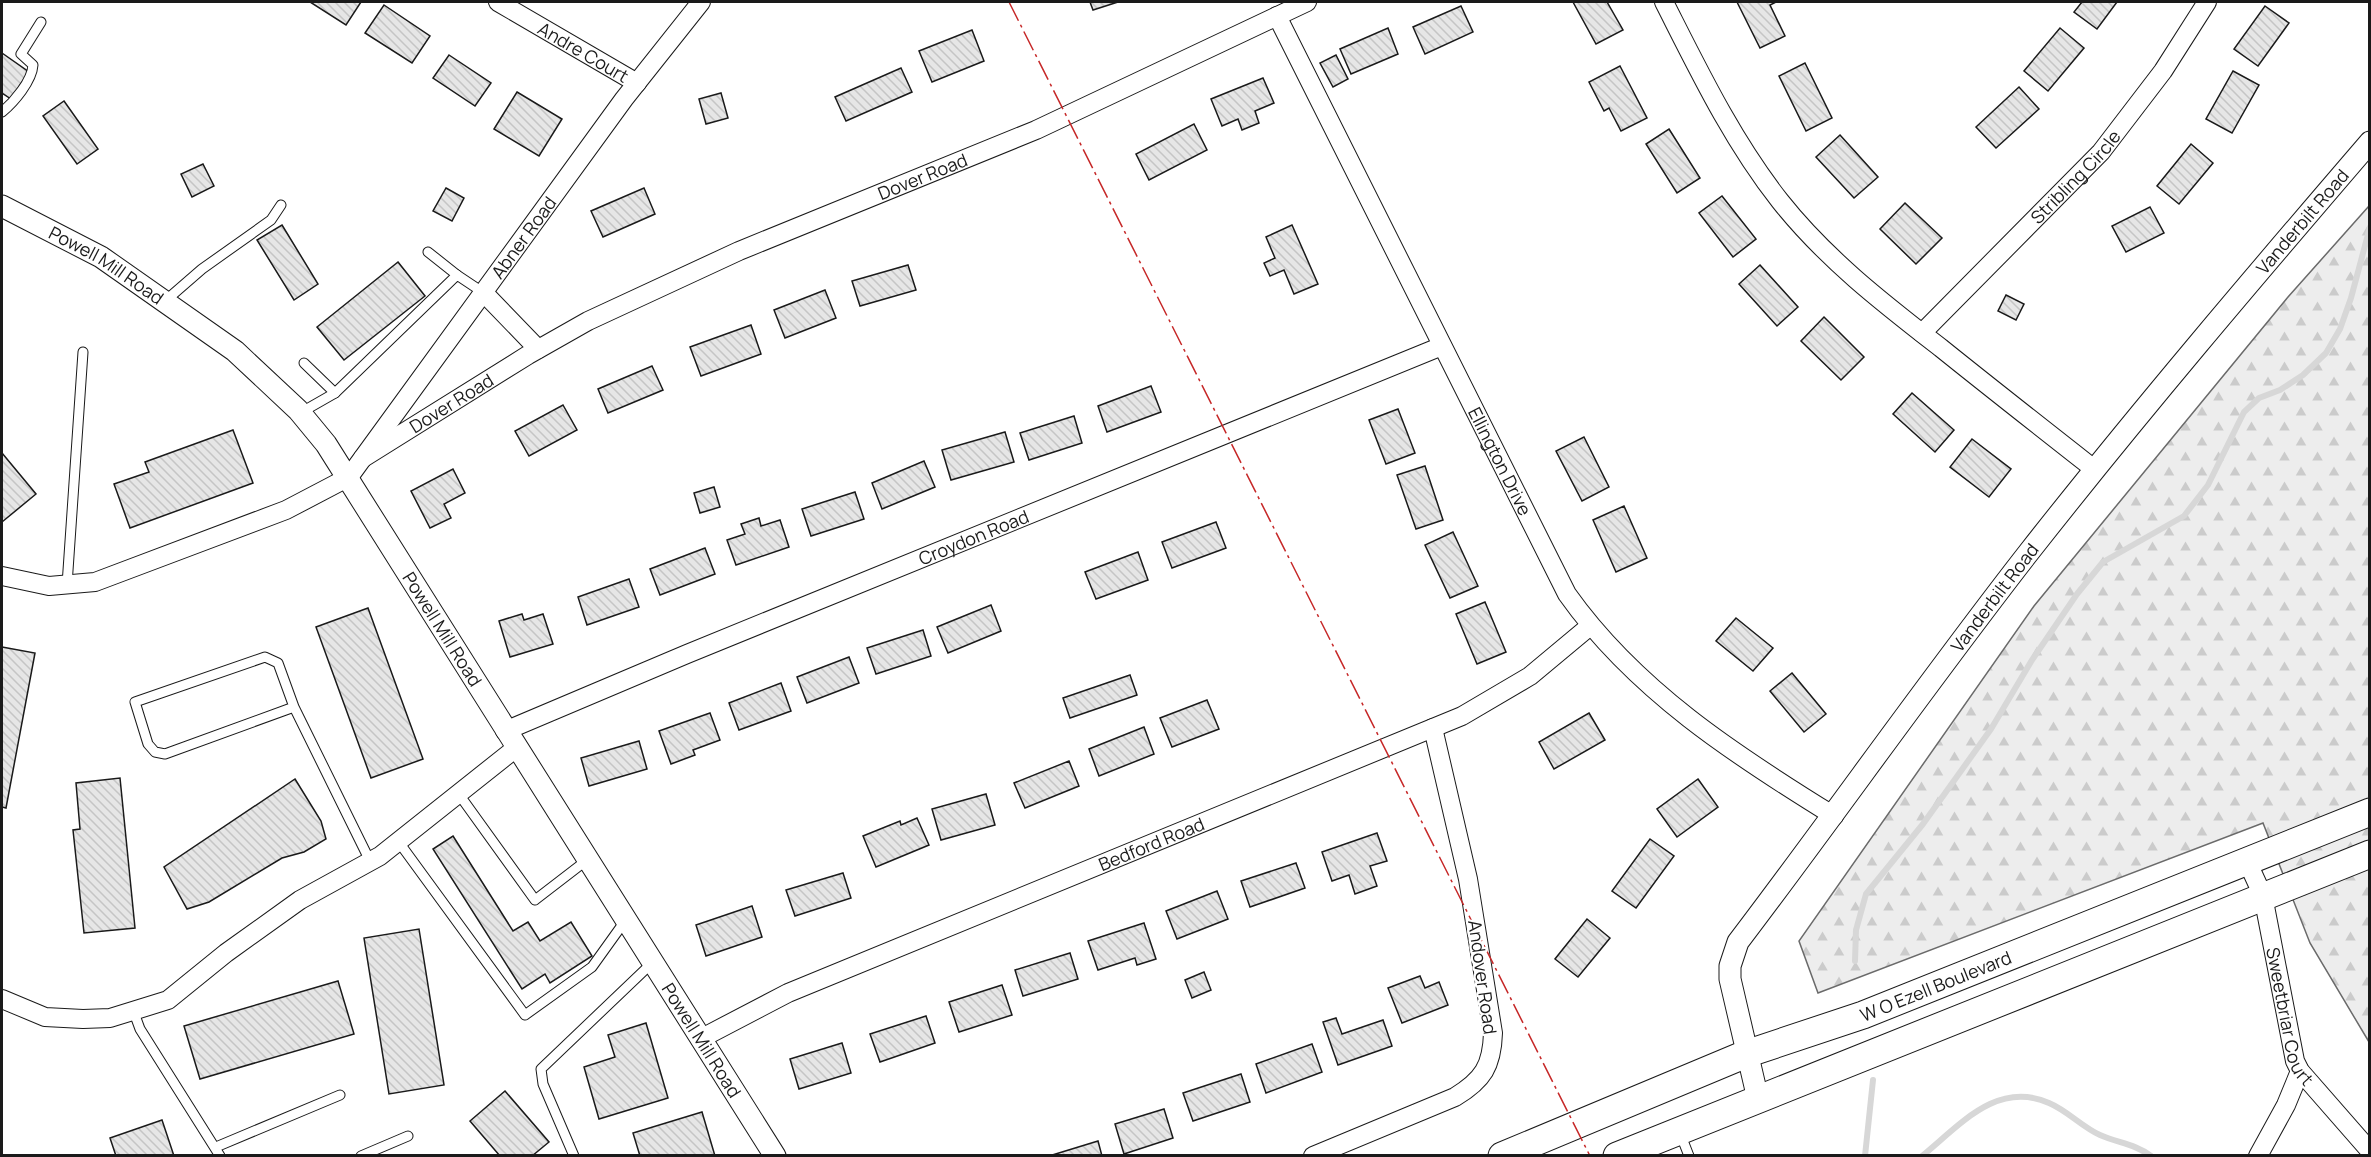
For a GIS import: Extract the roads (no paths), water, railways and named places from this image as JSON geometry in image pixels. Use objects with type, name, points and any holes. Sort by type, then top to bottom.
[{"type":"main road","name":"W O Ezell Boulevard","points":[[1502,1155],[1746,1054],[1863,1015],[2370,812]]},
{"type":"main road","points":[[1617,1155],[2370,854]]},
{"type":"street","name":"Andre Court","points":[[498,2],[637,84]]},
{"type":"street","name":"Abner Road","points":[[349,477],[637,84],[701,2]]},
{"type":"street","name":"Dover Road","points":[[363,458],[538,349],[588,321],[739,251],[1036,130],[1307,2]]},
{"type":"street","points":[[1664,2],[1713,99],[1744,152],[1781,202],[1830,256],[1868,291],[2094,469]]},
{"type":"street","name":"Stribling Circle","points":[[1922,333],[2101,152],[2163,71],[2207,2]]},
{"type":"street","name":"Ellington Drive","points":[[1277,16],[1561,583],[1590,626],[1626,665],[1687,717],[1751,765],[1834,816]]},
{"type":"street","name":"Vanderbilt Road","points":[[1758,1099],[1730,979],[1733,954],[1738,942],[1834,816],[1962,640],[2094,469],[2213,324],[2370,142]]},
{"type":"street","name":"Powell Mill Road","points":[[2,206],[100,257],[235,351],[300,413],[349,477],[625,921],[776,1155]]},
{"type":"street","points":[[484,293],[538,349]]},
{"type":"street","name":"Croydon Road","points":[[2,999],[45,1017],[110,1018],[168,1000],[226,953],[300,900],[370,861],[398,841],[458,793],[511,739],[687,654],[1442,346]]},
{"type":"street","points":[[2,576],[49,586],[94,582],[286,510],[349,477]]},
{"type":"street","name":"Bedford Road","points":[[700,1039],[788,993],[1462,716],[1530,676],[1590,626]]},
{"type":"street","name":"Andover Road","points":[[1313,1155],[1455,1097],[1472,1087],[1485,1072],[1492,1053],[1491,1022],[1468,879],[1432,728]]},
{"type":"street","name":"Sweetbriar Court","points":[[2247,861],[2263,896],[2291,1050],[2300,1071],[2370,1151]]},
{"type":"street","points":[[2258,1155],[2286,1104],[2300,1071]]},
{"type":"lane","points":[[2,112],[11,104],[33,72],[33,65],[21,54],[41,22]]},
{"type":"lane","points":[[164,302],[202,268],[271,220],[281,206]]},
{"type":"lane","points":[[428,252],[484,293]]},
{"type":"lane","points":[[300,413],[334,393],[457,275]]},
{"type":"lane","points":[[67,585],[83,352]]},
{"type":"lane","points":[[304,363],[334,393]]},
{"type":"lane","points":[[294,707],[165,754],[155,752],[148,744],[135,702],[266,657],[278,663],[294,707],[370,861]]},
{"type":"lane","points":[[458,793],[535,900],[587,860]]},
{"type":"lane","points":[[398,841],[525,1015],[592,967],[625,921]]},
{"type":"lane","points":[[574,1155],[543,1084],[541,1069],[652,963]]},
{"type":"lane","points":[[133,1010],[140,1029],[218,1151],[340,1095]]},
{"type":"lane","points":[[1679,1131],[1689,1155]]},
{"type":"lane","points":[[361,1155],[408,1136]]},
{"type":"waterway","points":[[1855,961],[1856,930],[1866,894],[1923,824],[1991,729],[2032,660],[2077,594],[2103,562],[2184,516],[2208,485],[2244,412],[2259,398],[2280,390],[2303,375],[2326,353],[2340,329],[2351,298],[2370,227]]},
{"type":"waterway","points":[[1865,1156],[1873,1080]]},
{"type":"waterway","points":[[1922,1156],[1980,1109],[1996,1101],[2013,1097],[2030,1097],[2049,1103],[2093,1132],[2139,1149],[2151,1156]]}]
